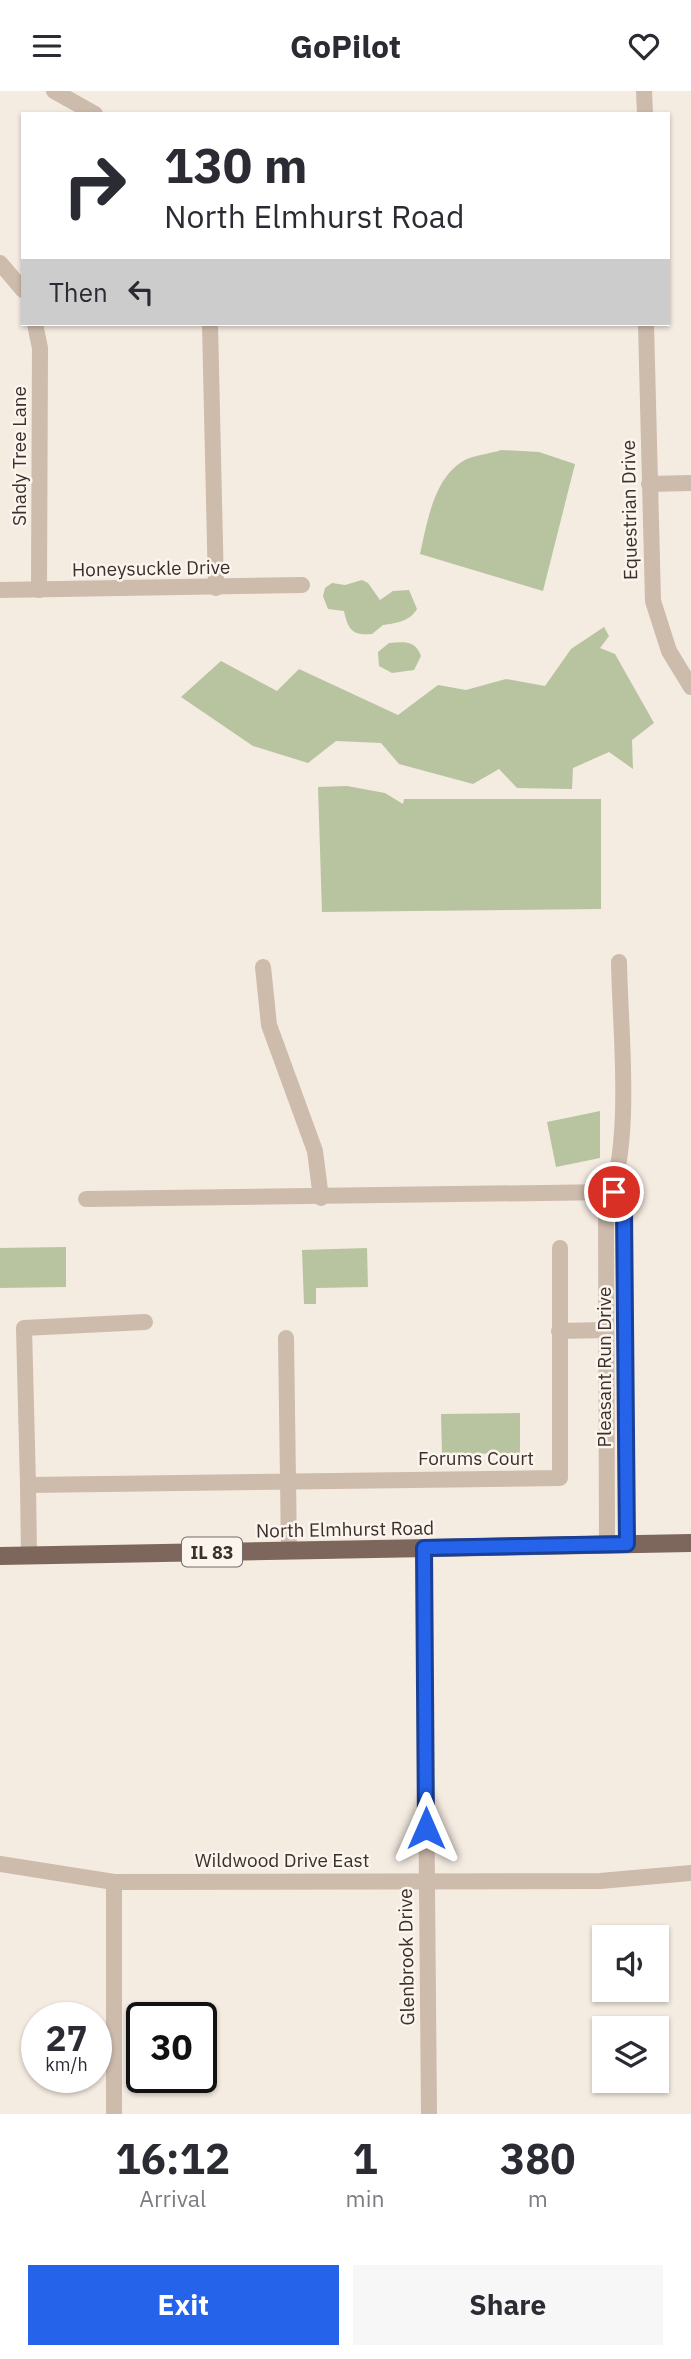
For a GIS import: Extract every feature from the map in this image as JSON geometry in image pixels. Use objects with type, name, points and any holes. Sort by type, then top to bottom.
[{"type":"main road","name":"North Elmhurst Road","points":[[0,1556],[691,1543]]},
{"type":"street","points":[[54,91],[91,112]]},
{"type":"street","points":[[644,91],[645,112]]},
{"type":"street","points":[[0,263],[21,288]]},
{"type":"street","name":"Shady Tree Lane","points":[[36,326],[40,348],[40,590]]},
{"type":"street","points":[[210,326],[216,589]]},
{"type":"street","name":"Equestrian Drive","points":[[646,326],[653,601],[669,651],[691,687]]},
{"type":"street","points":[[649,484],[691,483]]},
{"type":"street","name":"Honeysuckle Drive","points":[[0,590],[216,589],[302,585]]},
{"type":"street","name":"Pleasant Run Drive","points":[[607,1544],[606,1209],[614,1192],[622,1124],[619,962]]},
{"type":"street","points":[[263,967],[269,1025],[314,1151],[321,1198]]},
{"type":"street","points":[[86,1199],[321,1198],[614,1192]]},
{"type":"street","name":"Pleasant Run Drive","points":[[614,1192],[624,1209],[627,1544]]},
{"type":"street","name":"Forums Court","points":[[28,1485],[560,1478],[560,1248]]},
{"type":"street","points":[[29,1556],[24,1328],[145,1322]]},
{"type":"street","points":[[559,1331],[606,1329]]},
{"type":"street","points":[[286,1338],[289,1551]]},
{"type":"street","name":"Glenbrook Drive","points":[[424,1548],[429,2114]]},
{"type":"street","name":"Wildwood Drive East","points":[[0,1864],[114,1882],[251,1879],[426,1883],[600,1881],[691,1873]]},
{"type":"street","points":[[114,1882],[114,2114]]},
{"type":"green space","points":[[501,450],[539,452],[575,464],[543,591],[420,554],[433,503],[445,479],[463,461]]},
{"type":"green space","points":[[362,580],[368,583],[380,600],[393,591],[409,590],[417,609],[406,619],[383,625],[372,634],[355,632],[349,627],[344,611],[328,609],[323,596],[325,588],[332,583],[345,585]]},
{"type":"green space","points":[[604,627],[609,636],[600,648],[615,654],[654,723],[632,740],[633,769],[609,752],[573,768],[572,789],[517,788],[499,769],[473,784],[399,764],[381,743],[336,741],[308,763],[253,746],[181,697],[221,661],[277,691],[299,669],[398,715],[438,685],[466,690],[506,679],[545,686],[571,649]]},
{"type":"green space","points":[[404,642],[416,647],[421,656],[414,670],[392,673],[379,666],[378,652],[389,643]]},
{"type":"green space","points":[[347,786],[385,793],[403,804],[404,799],[601,799],[601,909],[322,912],[318,787]]},
{"type":"green space","points":[[600,1111],[600,1158],[556,1167],[547,1122]]},
{"type":"green space","points":[[66,1247],[66,1287],[0,1288],[0,1248]]},
{"type":"green space","points":[[367,1248],[368,1287],[316,1288],[316,1304],[304,1304],[302,1250]]},
{"type":"green space","points":[[520,1413],[520,1453],[442,1454],[441,1414]]},
{"type":"route","points":[[426,1828],[424,1548],[627,1544],[624,1209],[614,1192]]}]
